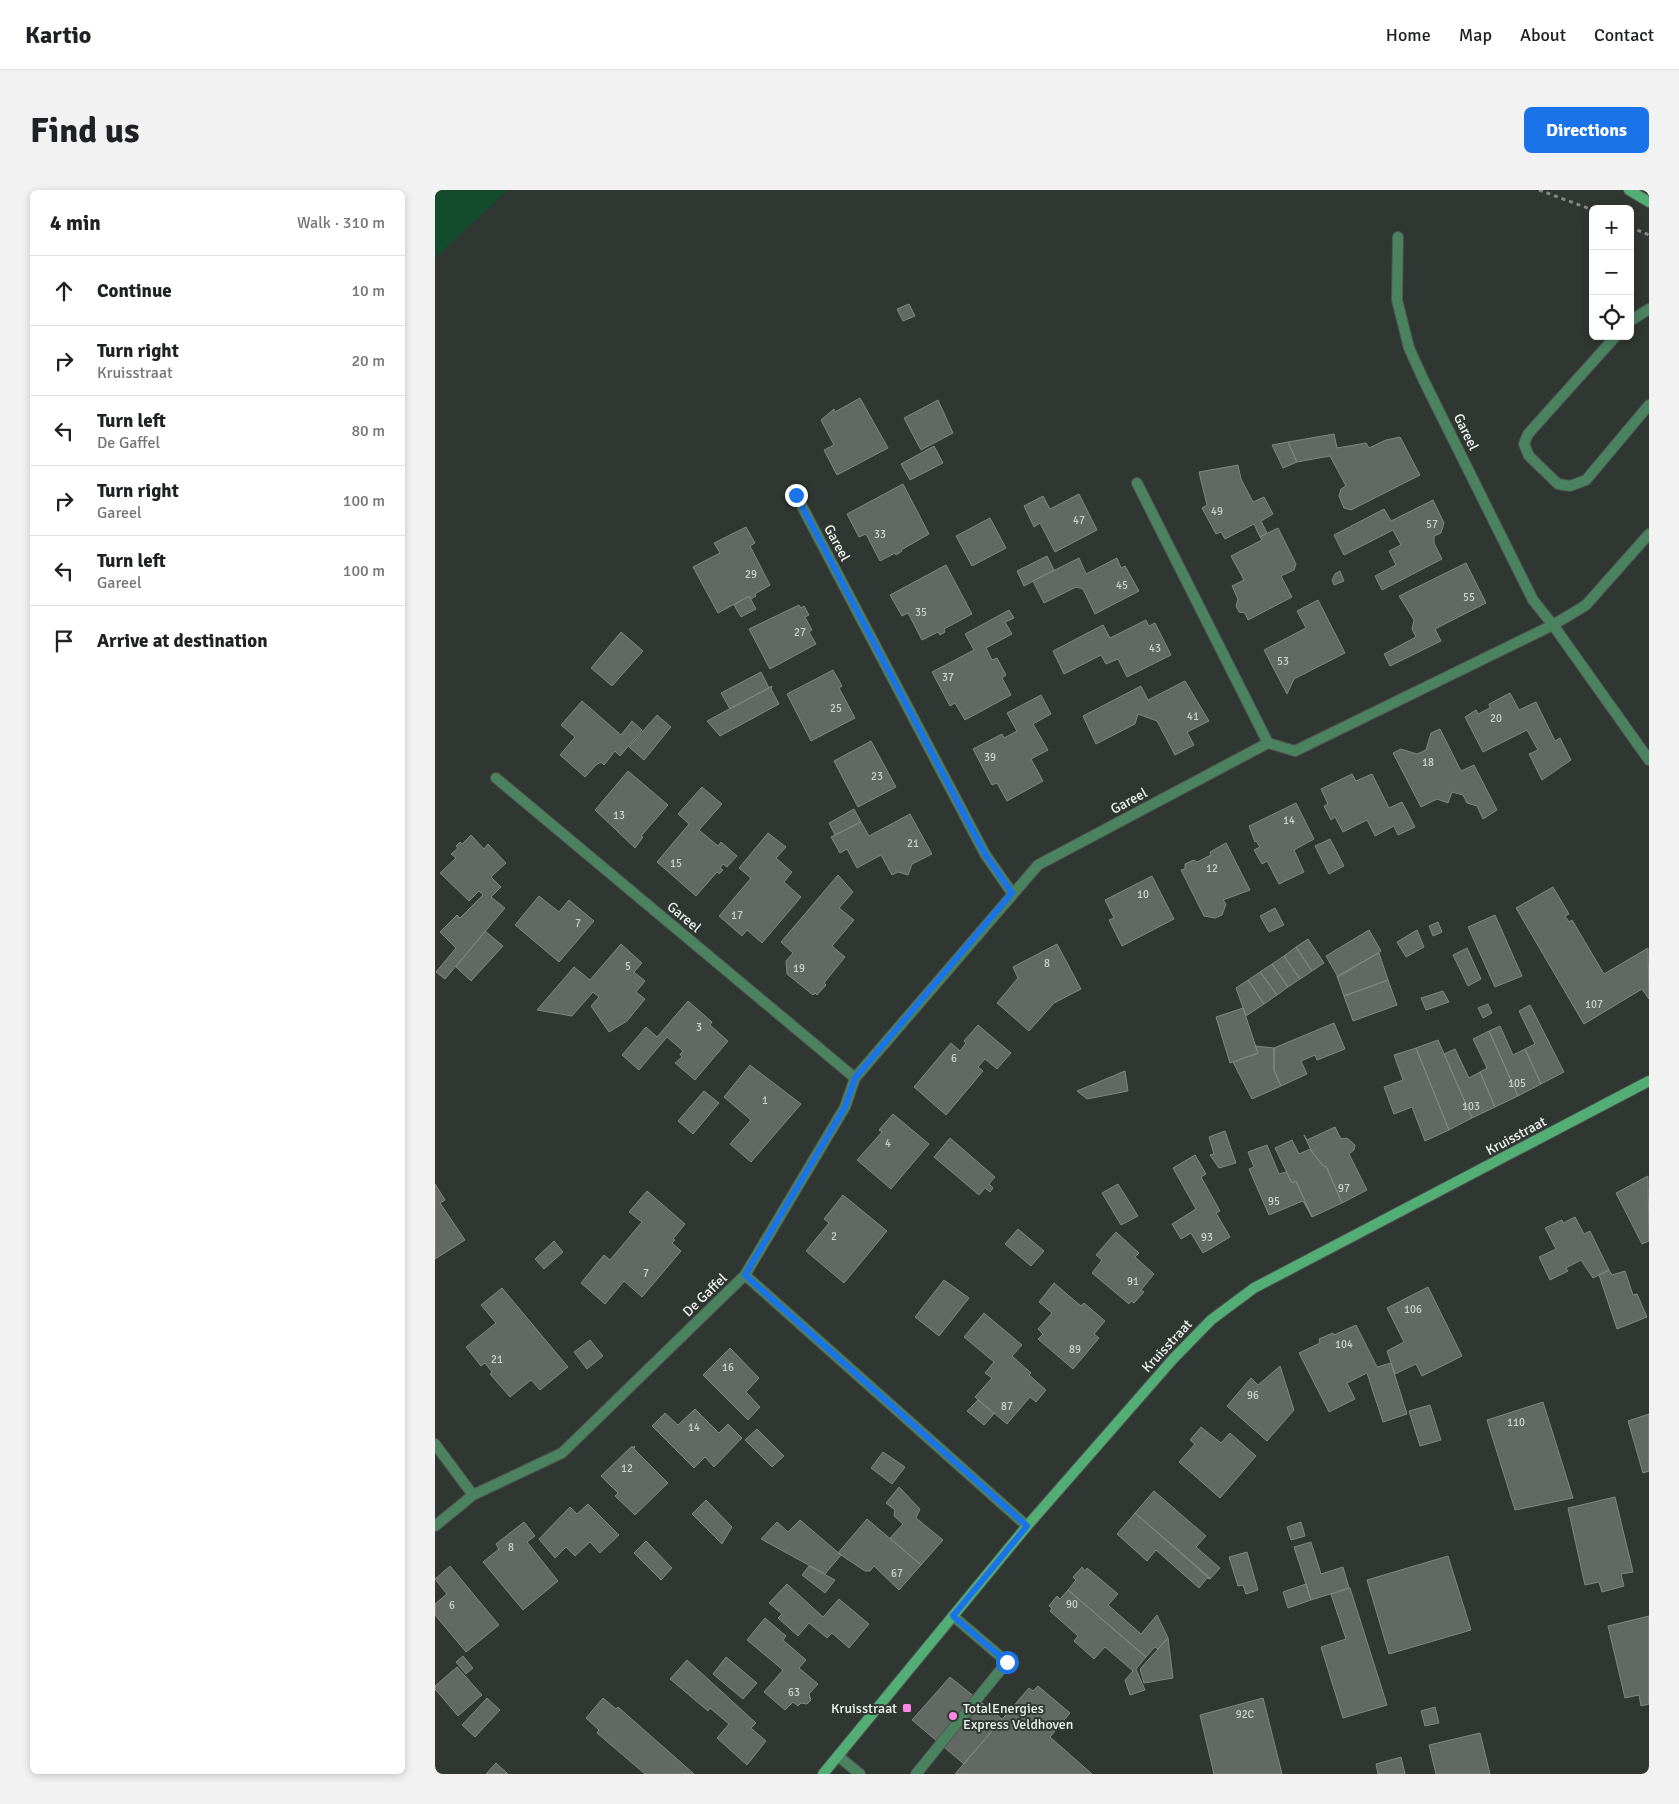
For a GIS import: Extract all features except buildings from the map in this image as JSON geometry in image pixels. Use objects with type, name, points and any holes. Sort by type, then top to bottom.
[{"type":"street","points":[[1629,190],[1649,202]]},
{"type":"street","name":"Gareel","points":[[1398,237],[1397,300],[1409,348],[1533,600],[1553,625],[1649,760]]},
{"type":"street","points":[[1634,318],[1649,309]]},
{"type":"street","points":[[1612,340],[1528,434],[1524,444],[1529,456],[1558,484],[1569,486],[1586,480],[1649,405]]},
{"type":"street","points":[[1137,483],[1268,744],[1295,751],[1553,625],[1586,605],[1649,534]]},
{"type":"street","name":"Gareel","points":[[796,495],[985,854],[1012,893]]},
{"type":"street","name":"Gareel","points":[[745,1275],[845,1107],[855,1078],[1038,865],[1268,744]]},
{"type":"street","name":"Gareel","points":[[496,778],[855,1078]]},
{"type":"street","name":"Kruisstraat","points":[[823,1774],[1027,1526],[1211,1320],[1254,1288],[1649,1081]]},
{"type":"street","name":"De Gaffel","points":[[435,1526],[473,1495],[562,1453],[745,1275],[1027,1526]]},
{"type":"street","points":[[435,1444],[473,1495]]},
{"type":"street","points":[[916,1774],[1007,1662],[953,1616]]},
{"type":"street","points":[[838,1756],[860,1774]]},
{"type":"path","points":[[1539,190],[1589,209]]},
{"type":"path","points":[[1634,229],[1649,235]]},
{"type":"green space","points":[[435,190],[508,190],[435,258]]},
{"type":"place","name":"Kruisstraat","points":[[907,1708]]},
{"type":"place","name":"TotalEnergies Express Veldhoven","points":[[953,1716]]},
{"type":"route","points":[[796,495],[985,854],[1012,893],[855,1078],[845,1107],[745,1275],[1027,1526],[953,1616],[1007,1662]]}]
